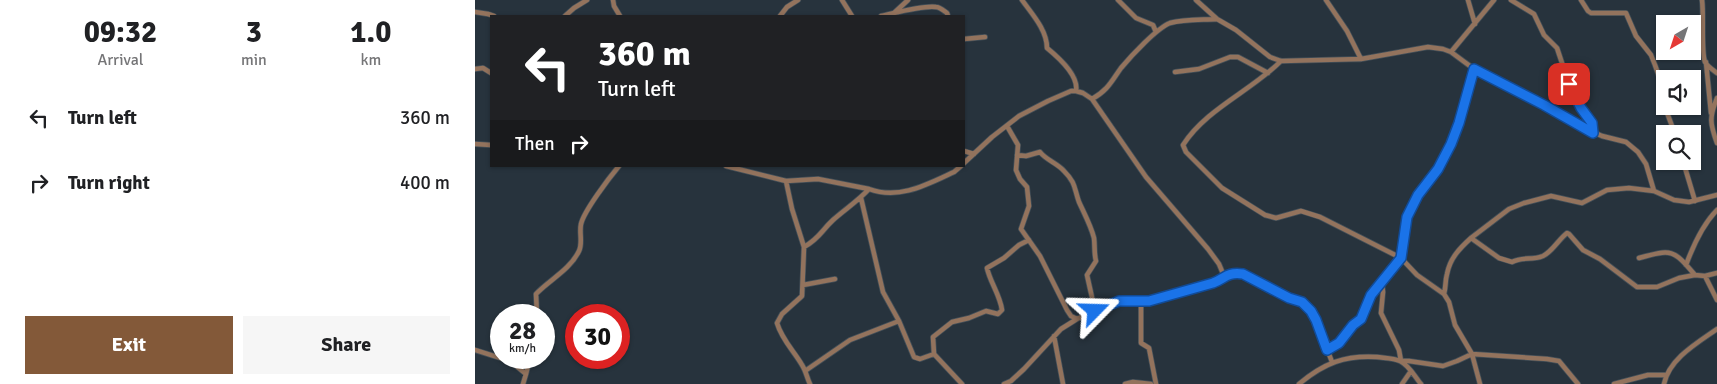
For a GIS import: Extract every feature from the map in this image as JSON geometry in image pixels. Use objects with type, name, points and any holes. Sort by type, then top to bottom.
[{"type":"street","points":[[566,15],[587,0]]},
{"type":"street","points":[[613,0],[618,15]]},
{"type":"street","points":[[781,15],[787,7],[799,0]]},
{"type":"street","points":[[842,0],[851,15]]},
{"type":"street","points":[[893,14],[907,0]]},
{"type":"street","points":[[1022,0],[1043,32],[1047,41],[1047,48],[1061,61],[1075,81],[1076,91]]},
{"type":"street","points":[[1118,0],[1136,18],[1153,25],[1156,32]]},
{"type":"street","points":[[1196,0],[1270,57],[1281,61],[1361,59],[1428,47],[1451,52],[1474,69],[1593,133],[1626,142],[1638,152],[1646,164],[1654,191]]},
{"type":"street","points":[[1326,0],[1347,31],[1361,59]]},
{"type":"street","points":[[1468,0],[1475,24]]},
{"type":"street","points":[[1451,52],[1494,0]]},
{"type":"street","points":[[1511,0],[1534,14],[1544,35],[1557,48],[1569,84],[1581,108],[1592,123],[1593,133]]},
{"type":"street","points":[[1581,0],[1591,13],[1626,12],[1636,36],[1651,55],[1662,85],[1663,102],[1672,125]]},
{"type":"street","points":[[1703,0],[1703,53],[1711,113],[1711,129],[1717,143]]},
{"type":"street","points":[[887,15],[917,7],[938,7],[948,15]]},
{"type":"street","points":[[475,12],[490,15]]},
{"type":"street","points":[[1092,99],[1108,89],[1122,67],[1156,32],[1168,24],[1217,18]]},
{"type":"street","points":[[965,39],[985,37]]},
{"type":"street","points":[[1175,72],[1199,69],[1230,57],[1237,57],[1267,73]]},
{"type":"street","points":[[1281,61],[1210,116],[1188,137],[1183,145],[1186,152],[1222,188],[1265,215],[1275,218],[1301,211],[1320,217],[1401,258],[1417,275],[1444,294],[1449,302],[1455,325],[1472,354],[1480,384]]},
{"type":"street","points":[[1705,62],[1717,73]]},
{"type":"street","points":[[475,69],[483,68],[490,72]]},
{"type":"street","points":[[1327,350],[1339,343],[1353,325],[1361,319],[1371,295],[1382,283],[1393,265],[1401,258],[1407,217],[1418,195],[1438,169],[1451,144],[1474,69]]},
{"type":"street","points":[[965,162],[1019,116],[1071,92],[1083,93],[1092,99],[1145,177],[1208,250],[1219,264],[1224,276]]},
{"type":"street","points":[[1711,113],[1717,98]]},
{"type":"street","points":[[1007,126],[1018,145],[1016,170],[1020,179],[1027,187],[1029,206],[1021,229],[1040,256],[1067,310],[1071,316],[1077,319]]},
{"type":"street","points":[[475,144],[490,145]]},
{"type":"street","points":[[965,151],[974,154]]},
{"type":"street","points":[[1017,155],[1026,156],[1039,152],[1059,166],[1074,183],[1079,201],[1085,210],[1093,238],[1093,251],[1096,261],[1087,275],[1095,311]]},
{"type":"street","points":[[536,304],[536,294],[556,278],[579,252],[582,222],[604,185],[618,167]]},
{"type":"street","points":[[738,168],[786,181],[818,179],[880,193],[901,193],[954,172],[960,167]]},
{"type":"street","points":[[1686,170],[1695,201]]},
{"type":"street","points":[[786,181],[792,209],[805,247],[803,286],[800,299],[782,314],[777,323],[805,371],[810,384]]},
{"type":"street","points":[[1444,294],[1447,274],[1457,251],[1509,209],[1524,203],[1551,196],[1579,203],[1607,190],[1629,188],[1654,191],[1675,200],[1689,202],[1717,195]]},
{"type":"street","points":[[805,247],[816,240],[831,222],[869,190]]},
{"type":"street","points":[[861,198],[883,292],[899,321],[914,357],[920,359],[934,354]]},
{"type":"street","points":[[1686,265],[1699,237],[1711,216],[1717,210]]},
{"type":"street","points":[[1471,238],[1499,258],[1512,262],[1519,258],[1529,259],[1542,256],[1567,233],[1583,250],[1600,259],[1637,287],[1657,287],[1679,278],[1717,273]]},
{"type":"street","points":[[963,384],[934,354],[933,337],[952,322],[986,311],[998,314],[1002,310],[1001,302],[989,278],[987,268],[1004,258],[1019,244],[1029,240]]},
{"type":"street","points":[[1639,258],[1662,252],[1675,254],[1695,275]]},
{"type":"street","points":[[1004,384],[1011,381],[1024,369],[1054,336],[1077,319],[1119,301],[1149,301],[1219,281],[1224,276],[1237,274],[1243,274],[1289,298],[1302,302],[1311,311],[1316,320],[1332,362]]},
{"type":"street","points":[[1705,276],[1717,300]]},
{"type":"street","points":[[803,286],[835,279]]},
{"type":"street","points":[[1382,283],[1381,313],[1399,350],[1401,361],[1421,384]]},
{"type":"street","points":[[1141,302],[1141,342],[1149,348],[1156,384]]},
{"type":"street","points":[[805,371],[851,340],[899,321]]},
{"type":"street","points":[[1664,384],[1666,375],[1680,357],[1717,329]]},
{"type":"street","points":[[1054,336],[1063,384]]},
{"type":"street","points":[[475,350],[510,361],[526,374]]},
{"type":"street","points":[[1299,384],[1332,362],[1343,358],[1361,356],[1443,366],[1457,362],[1472,354],[1559,361],[1577,384]]},
{"type":"street","points":[[523,384],[527,369]]},
{"type":"street","points":[[1402,384],[1411,371]]},
{"type":"street","points":[[1614,384],[1647,375],[1666,375]]},
{"type":"street","points":[[1125,384],[1133,382],[1151,384]]},
{"type":"route","points":[[1095,311],[1119,301],[1149,301],[1213,283],[1219,281],[1224,276],[1243,274],[1289,298],[1302,302],[1311,311],[1316,320],[1327,350],[1335,347],[1353,325],[1361,319],[1371,295],[1382,283],[1393,265],[1401,258],[1407,217],[1418,195],[1438,169],[1451,144],[1474,69],[1593,133],[1592,123],[1581,108],[1569,84]]}]
